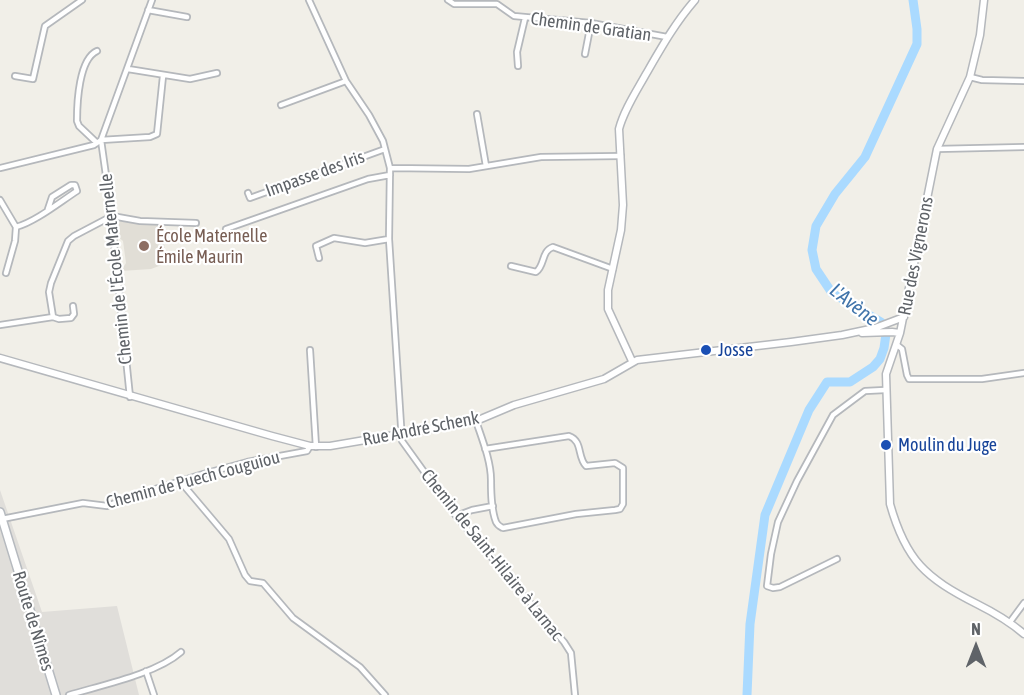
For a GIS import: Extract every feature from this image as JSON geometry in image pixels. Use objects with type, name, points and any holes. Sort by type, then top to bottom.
[{"type":"main road","name":"Route de Nîmes","points":[[1,516],[56,695]]},
{"type":"street","points":[[15,76],[33,79],[45,26],[82,0]]},
{"type":"street","points":[[99,142],[152,0]]},
{"type":"street","name":"Chemin de Saint-Hilaire à Larnac","points":[[309,0],[346,81],[369,115],[385,149],[390,168],[389,239],[402,441],[456,516],[564,642],[571,653],[575,695]]},
{"type":"street","name":"Chemin de Gratian","points":[[448,0],[454,4],[497,4],[514,16],[525,18],[591,23],[667,38]]},
{"type":"street","points":[[632,361],[608,309],[623,205],[619,129],[621,119],[667,38],[695,0]]},
{"type":"street","name":"Rue des Vignerons","points":[[984,0],[980,34],[970,77],[937,149],[904,317],[886,374],[890,504],[915,561],[940,583],[1010,622],[1024,634]]},
{"type":"street","points":[[148,10],[187,17]]},
{"type":"street","points":[[518,66],[517,52],[525,18]]},
{"type":"street","points":[[585,54],[591,23]]},
{"type":"street","points":[[97,51],[87,59],[80,87],[77,121],[79,126],[99,142]]},
{"type":"street","points":[[128,69],[190,79],[216,73]]},
{"type":"street","points":[[0,168],[99,142],[150,137],[156,134],[163,76]]},
{"type":"street","points":[[970,77],[982,80],[1024,81]]},
{"type":"street","points":[[281,105],[346,81]]},
{"type":"street","points":[[477,114],[486,166]]},
{"type":"street","name":"Chemin de l'École Maternelle","points":[[99,142],[112,216],[130,397]]},
{"type":"street","points":[[937,149],[1024,147]]},
{"type":"street","name":"Impasse des Iris","points":[[248,193],[250,198],[385,149]]},
{"type":"street","points":[[390,168],[469,169],[541,158],[621,156]]},
{"type":"street","points":[[226,229],[246,225],[368,179],[390,175]]},
{"type":"street","points":[[16,227],[22,225],[48,209],[76,191],[75,185],[71,185],[52,197],[48,209]]},
{"type":"street","points":[[0,200],[2,207],[16,227],[15,241],[6,273]]},
{"type":"street","points":[[53,317],[49,292],[70,239],[112,216],[140,221],[196,223]]},
{"type":"street","points":[[319,258],[316,246],[334,238],[365,243],[389,239]]},
{"type":"street","points":[[511,266],[536,272],[540,270],[546,252],[553,247],[613,269]]},
{"type":"street","points":[[0,325],[53,317],[59,319],[72,317],[73,306]]},
{"type":"street","name":"Rue André Schenk","points":[[875,330],[904,317]]},
{"type":"street","name":"Rue André Schenk","points":[[0,358],[130,397],[313,446],[330,446],[476,421],[514,405],[604,379],[632,361],[875,330],[900,333]]},
{"type":"street","points":[[897,345],[902,349],[909,379],[982,379],[1024,373]]},
{"type":"street","points":[[310,350],[313,446]]},
{"type":"street","points":[[837,559],[780,587],[767,586],[778,522],[797,481],[833,415],[866,391],[885,390]]},
{"type":"street","points":[[476,421],[485,449],[496,523],[503,528],[620,509],[623,504],[623,468],[615,464],[586,466],[582,463],[577,441],[569,436],[485,449]]},
{"type":"street","name":"Chemin de Puech Couguiou","points":[[1,516],[83,503],[107,506],[180,481],[247,462],[307,451],[313,446]]},
{"type":"street","points":[[180,481],[229,539],[244,575],[250,581],[263,583],[293,618],[360,667],[385,695]]},
{"type":"street","points":[[456,516],[493,506]]},
{"type":"street","points":[[1010,622],[1024,603]]},
{"type":"street","points":[[69,695],[146,671],[173,659],[181,652]]},
{"type":"street","points":[[146,671],[154,695]]},
{"type":"shaded area","name":"École Maternelle Émile Maurin","points":[[115,221],[161,223],[167,263],[151,269],[121,271],[126,263],[123,241],[116,235]]},
{"type":"shaded area","points":[[0,490],[42,612],[117,606],[139,695],[0,695]]},
{"type":"waterway","name":"L'Avène","points":[[747,695],[750,624],[765,515],[809,410],[827,382],[850,382],[873,367],[880,359],[884,348],[886,334],[881,322],[832,293],[816,269],[812,250],[816,226],[835,194],[865,157],[917,44],[913,0]]},
{"type":"place","name":"École Maternelle Émile Maurin","points":[[144,246]]},
{"type":"place","name":"Josse","points":[[706,350]]},
{"type":"place","name":"Moulin du Juge","points":[[886,445]]}]
